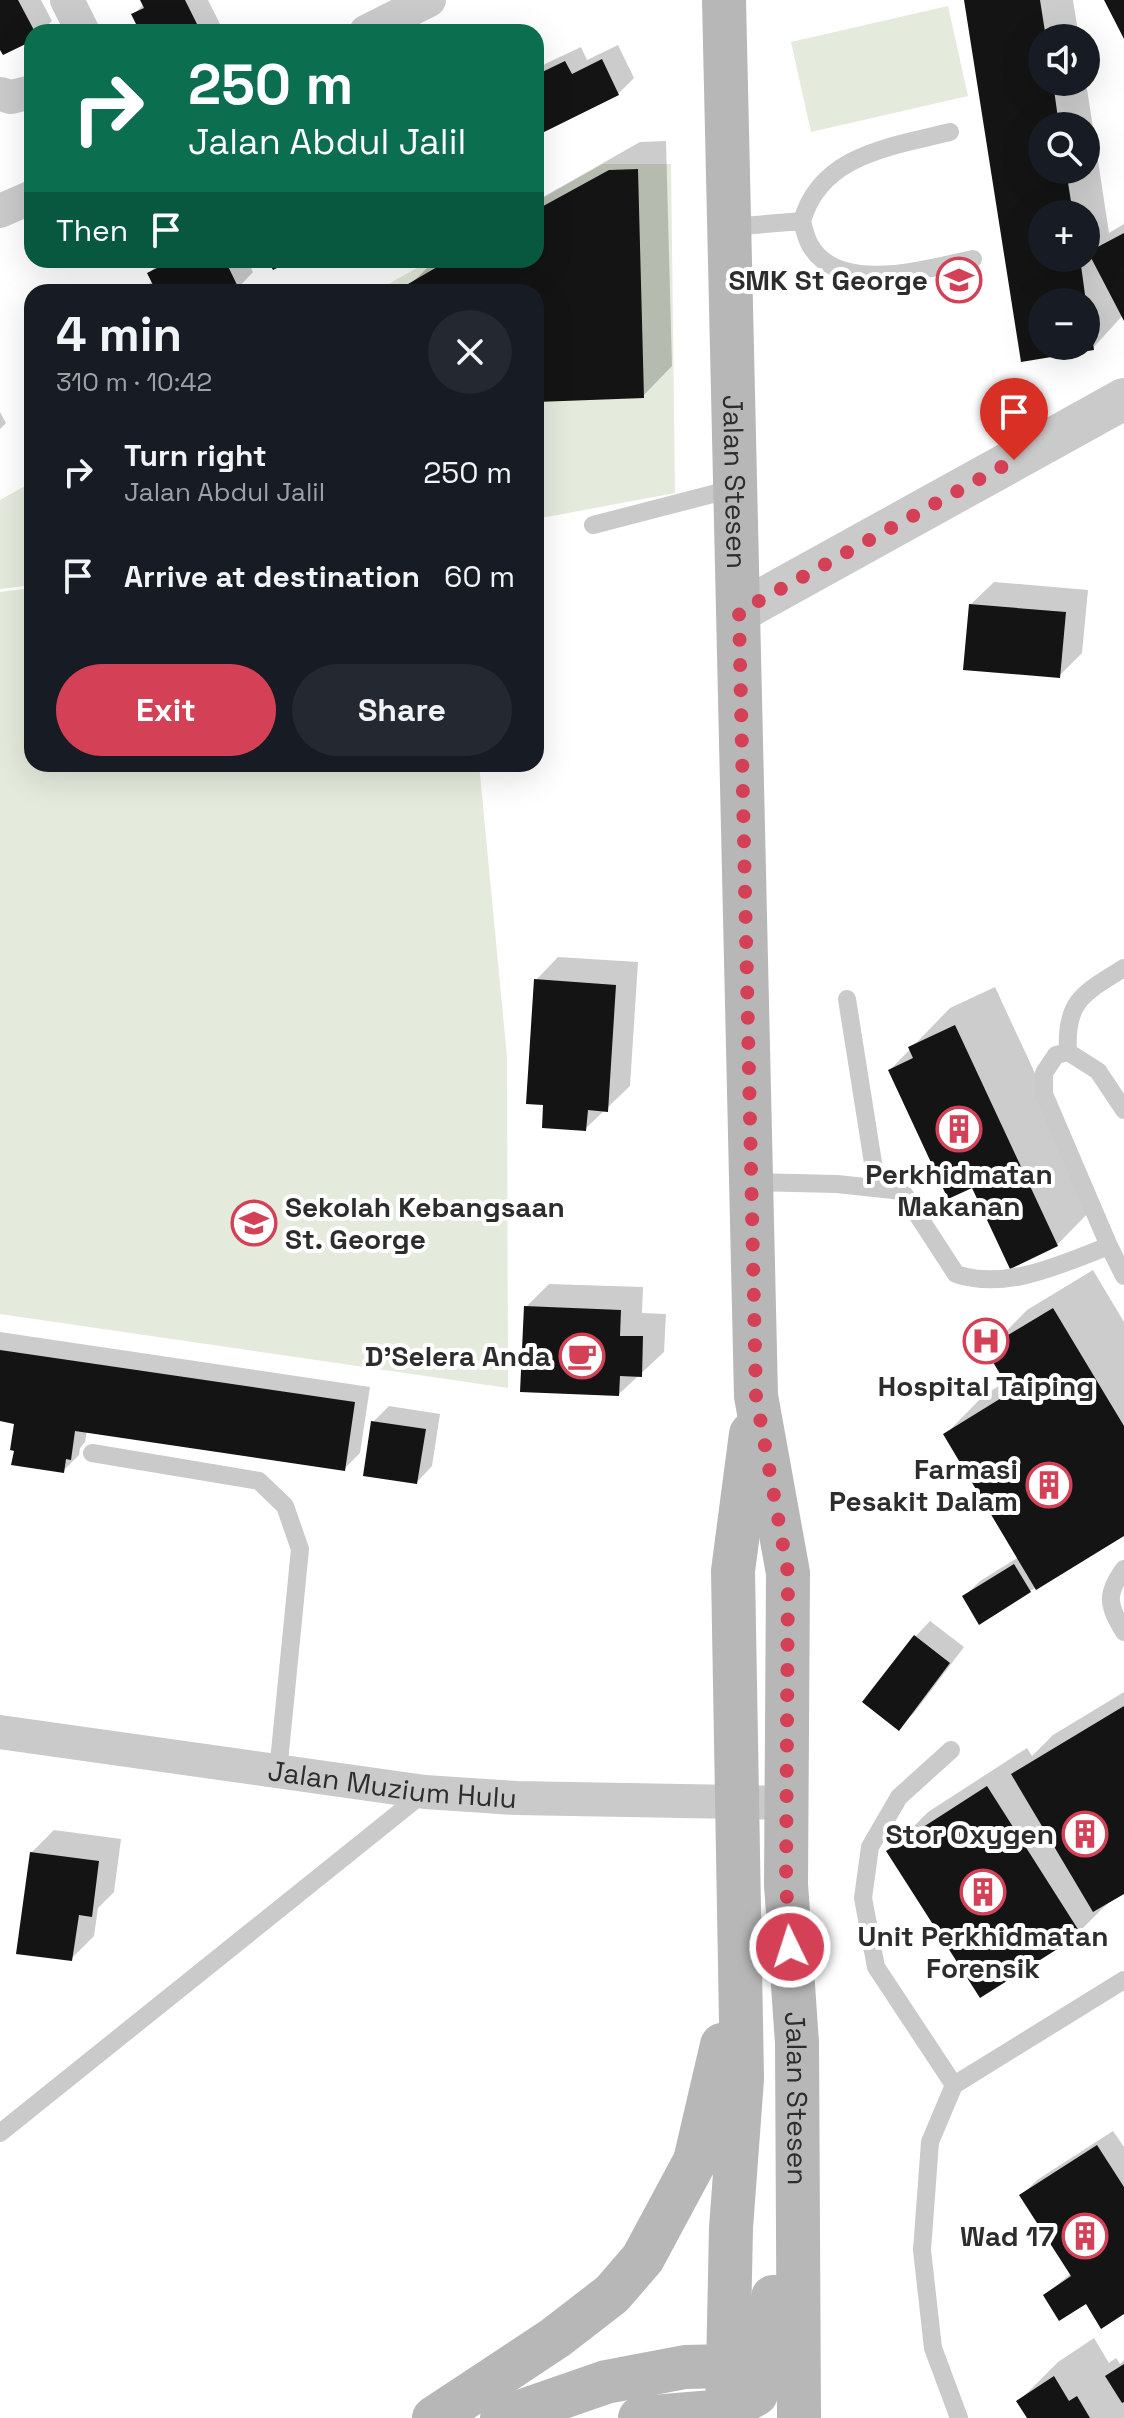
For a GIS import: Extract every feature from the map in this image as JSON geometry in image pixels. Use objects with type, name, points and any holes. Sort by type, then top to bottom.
[{"type":"main road","name":"Jalan Stesen","points":[[733,5],[730,227],[756,1396],[733,1571],[742,2079],[731,2228],[741,2401]]},
{"type":"main road","name":"Jalan Stesen","points":[[756,1396],[788,1573],[786,1884],[797,2043],[799,2418]]},
{"type":"main road","points":[[741,2401],[768,2352],[781,2184],[775,2091],[777,2007],[786,1884]]},
{"type":"main road","points":[[434,2418],[555,2338],[612,2294],[643,2258],[695,2161],[738,1969]]},
{"type":"main road","points":[[502,2418],[606,2382],[685,2367],[741,2401]]},
{"type":"main road","points":[[640,2418],[741,2401]]},
{"type":"street","points":[[67,0],[79,24]]},
{"type":"street","points":[[382,24],[429,0]]},
{"type":"street","points":[[0,94],[11,97],[24,94]]},
{"type":"street","points":[[0,211],[24,200]]},
{"type":"street","points":[[739,612],[1124,399]]},
{"type":"street","name":"Jalan Muzium Hulu","points":[[0,1732],[425,1792],[516,1798],[786,1803]]},
{"type":"lane","points":[[950,132],[872,152],[835,171],[808,200],[802,221],[810,245],[824,260],[847,271],[891,275],[973,259]]},
{"type":"lane","points":[[730,227],[802,221]]},
{"type":"lane","points":[[593,525],[736,488]]},
{"type":"lane","points":[[1068,1052],[1067,1030],[1071,1011],[1082,994],[1124,968]]},
{"type":"lane","points":[[847,999],[877,1188]]},
{"type":"lane","points":[[1124,1110],[1098,1071],[1068,1052],[1056,1055],[1044,1073],[1044,1094],[1124,1276]]},
{"type":"lane","points":[[751,1182],[902,1191],[956,1274],[966,1278],[1020,1278],[1109,1246]]},
{"type":"lane","points":[[92,1453],[259,1481],[285,1506],[300,1549],[278,1772]]},
{"type":"lane","points":[[1124,1569],[1112,1586],[1110,1601],[1112,1612],[1124,1632]]},
{"type":"lane","points":[[951,1750],[899,1797],[870,1847],[863,1898],[876,1967],[954,2085]]},
{"type":"lane","points":[[0,2133],[425,1792]]},
{"type":"lane","points":[[959,2418],[933,2348],[922,2250],[930,2142],[954,2085],[1124,1980]]},
{"type":"shaded area","points":[[948,6],[968,96],[811,132],[791,42]]},
{"type":"shaded area","points":[[603,164],[671,164],[675,493],[544,518],[544,284],[388,284],[417,268],[544,268],[544,197]]},
{"type":"shaded area","points":[[24,486],[24,586],[0,589],[0,500]]},
{"type":"shaded area","name":"Sekolah Kebangsaan St. George","points":[[24,589],[24,772],[480,772],[507,1057],[508,1388],[0,1314],[0,592]]},
{"type":"building","points":[[0,0],[18,0],[31,24],[24,24],[24,45],[3,55],[0,50]]},
{"type":"building","points":[[140,0],[185,0],[197,24],[136,24],[131,14],[144,8]]},
{"type":"building","points":[[964,0],[1040,0],[1044,24],[1028,24],[1028,96],[1055,96],[1057,112],[1028,112],[1028,184],[1068,184],[1071,200],[1028,200],[1028,272],[1082,272],[1084,288],[1028,288],[1028,360],[1033,360],[1021,362]]},
{"type":"building","points":[[1104,0],[1124,0],[1124,39]]},
{"type":"building","points":[[602,59],[619,95],[544,132],[544,71],[565,61],[572,74]]},
{"type":"building","points":[[638,169],[644,398],[544,402],[544,284],[408,284],[435,268],[544,268],[544,206],[609,170]]},
{"type":"building","points":[[1124,233],[1124,321],[1098,272],[1100,246]]},
{"type":"building","points":[[157,268],[229,268],[237,284],[152,284],[147,273]]},
{"type":"building","points":[[969,604],[1066,612],[1060,678],[963,670]]},
{"type":"building","points":[[534,979],[616,985],[608,1112],[588,1110],[586,1131],[542,1128],[543,1105],[526,1104]]},
{"type":"building","name":"Perkhidmatan Makanan","points":[[955,1025],[1058,1246],[1010,1269],[972,1188],[948,1199],[888,1070],[913,1058],[908,1047]]},
{"type":"building","name":"D'Selera Anda","points":[[524,1306],[621,1310],[620,1336],[643,1336],[642,1377],[620,1376],[619,1396],[520,1392]]},
{"type":"building","name":"Farmasi Pesakit Dalam","points":[[1053,1308],[1124,1426],[1124,1536],[1036,1590],[943,1434],[1011,1392],[985,1349]]},
{"type":"building","points":[[0,1350],[355,1402],[345,1471],[75,1431],[71,1460],[66,1459],[64,1473],[11,1465],[14,1424],[0,1421]]},
{"type":"building","points":[[371,1421],[426,1429],[417,1484],[363,1476]]},
{"type":"building","points":[[1014,1564],[1031,1592],[979,1625],[962,1596]]},
{"type":"building","points":[[914,1635],[950,1663],[899,1731],[862,1702]]},
{"type":"building","name":"Stor Oxygen","points":[[1124,1706],[1124,1894],[1093,1912],[1011,1774]]},
{"type":"building","name":"Unit Perkhidmatan Forensik","points":[[987,1786],[1081,1934],[980,1998],[886,1851]]},
{"type":"building","points":[[30,1852],[99,1861],[92,1917],[79,1915],[72,1961],[16,1954]]},
{"type":"building","name":"Wad 17","points":[[1097,2145],[1124,2187],[1124,2314],[1101,2329],[1086,2304],[1059,2321],[1043,2295],[1071,2276],[1019,2195]]},
{"type":"building","points":[[1124,2364],[1124,2402],[1122,2403],[1105,2376]]},
{"type":"building","points":[[1054,2376],[1069,2401],[1077,2396],[1090,2418],[1027,2418],[1016,2401]]},
{"type":"place","name":"SMK St George","points":[[959,280]]},
{"type":"place","name":"Perkhidmatan Makanan","points":[[959,1129]]},
{"type":"place","name":"Sekolah Kebangsaan St. George","points":[[254,1223]]},
{"type":"place","name":"Hospital Taiping","points":[[986,1341]]},
{"type":"place","name":"D'Selera Anda","points":[[582,1356]]},
{"type":"place","name":"Farmasi Pesakit Dalam","points":[[1049,1485]]},
{"type":"place","name":"Stor Oxygen","points":[[1085,1834]]},
{"type":"place","name":"Unit Perkhidmatan Forensik","points":[[983,1892]]},
{"type":"place","name":"Wad 17","points":[[1085,2236]]},
{"type":"route","points":[[790,1947],[786,1884],[788,1573],[756,1396],[739,612],[1014,460]]}]
